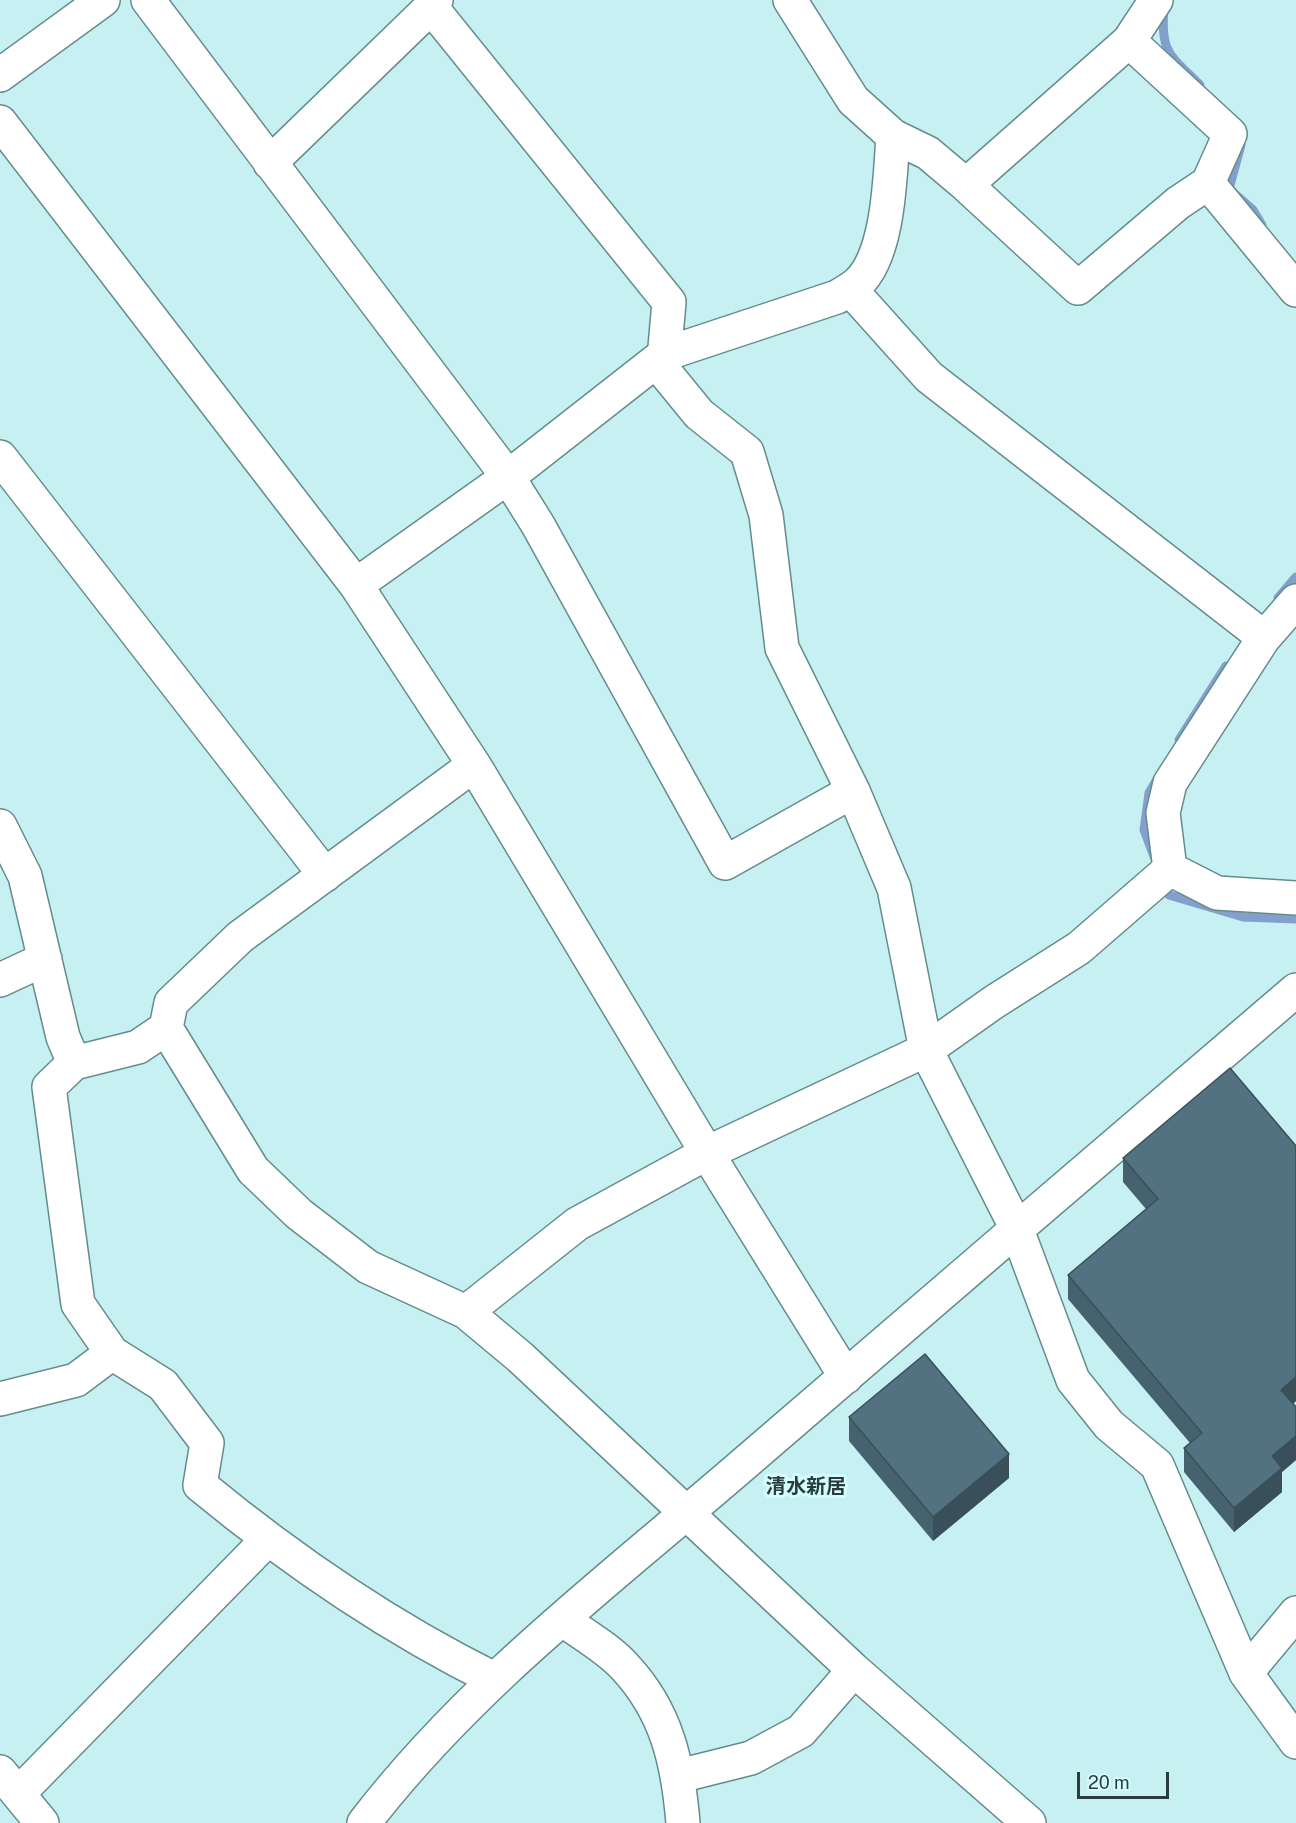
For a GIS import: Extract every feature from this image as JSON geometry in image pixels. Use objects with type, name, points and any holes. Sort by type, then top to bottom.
[{"type":"street","points":[[0,75],[103,0]]},
{"type":"street","points":[[148,0],[508,477],[538,525],[725,863],[853,791]]},
{"type":"street","points":[[790,0],[853,100],[893,136],[928,153],[966,184],[1078,288],[1178,203],[1208,183],[1230,134],[1129,41]]},
{"type":"street","points":[[270,163],[434,3],[669,302],[663,370],[699,414],[747,452],[766,515],[782,648],[853,791],[894,888],[926,1050],[1016,1227],[1073,1380],[1109,1425],[1157,1465],[1246,1673],[1296,1742]]},
{"type":"street","points":[[966,184],[1129,41],[1153,3]]},
{"type":"street","points":[[0,122],[356,585],[474,765],[707,1153],[846,1377]]},
{"type":"street","points":[[356,585],[508,477],[665,354],[837,297],[859,283],[877,253],[888,208],[893,136]]},
{"type":"street","points":[[1208,183],[1296,290]]},
{"type":"street","points":[[850,289],[929,377],[1252,629]]},
{"type":"street","points":[[0,457],[325,874]]},
{"type":"street","points":[[466,1312],[577,1224],[707,1153],[926,1050],[994,1002],[1079,948],[1134,902],[1158,878],[1163,813],[1170,783],[1252,629],[1296,601]]},
{"type":"street","points":[[474,765],[240,938],[171,1003],[166,1028],[253,1170],[299,1214],[368,1267],[466,1312],[520,1357],[854,1670],[1029,1823]]},
{"type":"street","points":[[0,826],[25,876],[63,1036],[74,1064]]},
{"type":"street","points":[[1158,878],[1217,893],[1296,898]]},
{"type":"street","points":[[0,980],[45,959]]},
{"type":"street","points":[[364,1823],[393,1786],[494,1679],[920,1315],[1016,1227],[1296,990]]},
{"type":"street","points":[[166,1028],[138,1047],[74,1064],[49,1087],[78,1304],[112,1353],[163,1385],[207,1443],[200,1485],[267,1540],[433,1648],[494,1679]]},
{"type":"street","points":[[0,1399],[76,1380],[112,1353]]},
{"type":"street","points":[[42,1823],[9,1783],[267,1540]]},
{"type":"street","points":[[1246,1673],[1296,1613]]},
{"type":"street","points":[[562,1619],[624,1666],[654,1707],[669,1738],[679,1776],[683,1823]]},
{"type":"street","points":[[679,1776],[751,1758],[801,1731],[854,1670]]},
{"type":"building","points":[[1230,1068],[1296,1146],[1296,1377],[1281,1390],[1296,1407],[1296,1436],[1272,1456],[1282,1468],[1234,1508],[1184,1448],[1202,1433],[1068,1275],[1158,1199],[1123,1158]]},
{"type":"building","points":[[925,1354],[1009,1454],[933,1517],[849,1417]]},
{"type":"waterway","points":[[1164,8],[1164,35],[1169,52],[1200,85]]},
{"type":"waterway","points":[[1241,145],[1229,189],[1253,210],[1262,225]]},
{"type":"waterway","points":[[1278,598],[1296,577]]},
{"type":"waterway","points":[[1179,740],[1226,666]]},
{"type":"waterway","points":[[1155,859],[1144,830],[1149,793],[1157,779]]},
{"type":"waterway","points":[[1165,883],[1169,895],[1243,917],[1296,919]]},
{"type":"district","name":"清水新居","points":[[806,1487]]}]
